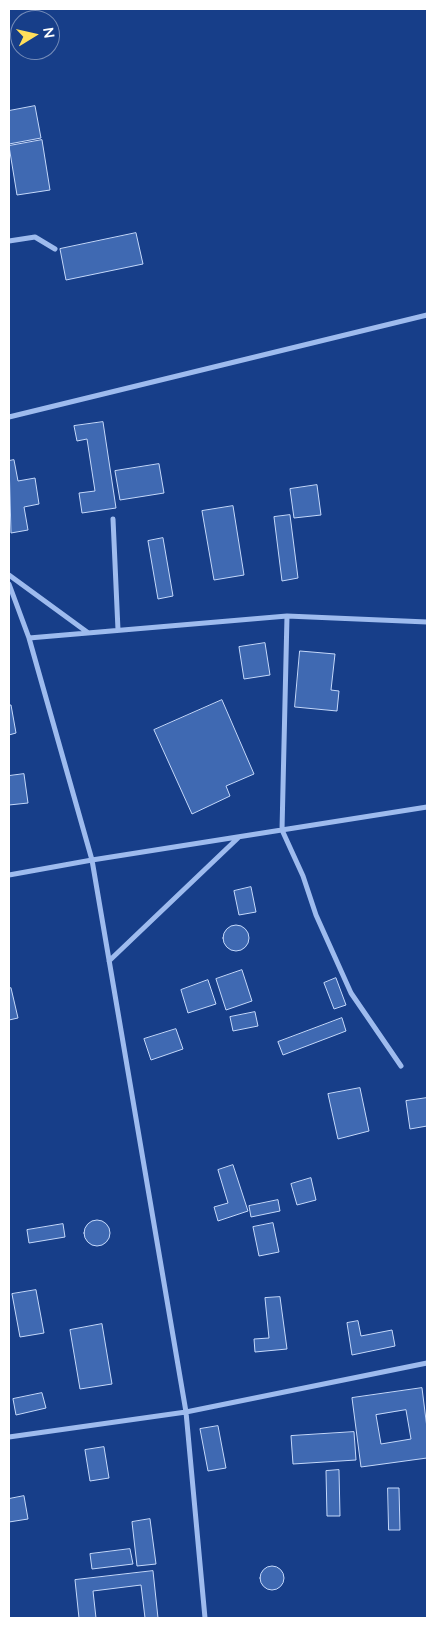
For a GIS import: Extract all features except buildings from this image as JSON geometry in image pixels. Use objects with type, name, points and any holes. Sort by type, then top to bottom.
[{"type":"street","points":[[9,241],[35,237],[55,249]]},
{"type":"street","points":[[9,417],[427,316]]},
{"type":"street","points":[[113,519],[118,630]]},
{"type":"street","points":[[9,575],[87,633]]},
{"type":"street","points":[[9,584],[29,638],[92,860],[186,1412],[205,1618]]},
{"type":"street","points":[[287,616],[282,830],[303,876],[316,915],[351,992],[401,1066]]},
{"type":"street","points":[[29,638],[287,616],[427,622]]},
{"type":"street","points":[[9,875],[427,807]]},
{"type":"street","points":[[109,961],[239,837]]},
{"type":"street","points":[[9,1437],[186,1412],[427,1363]]}]
